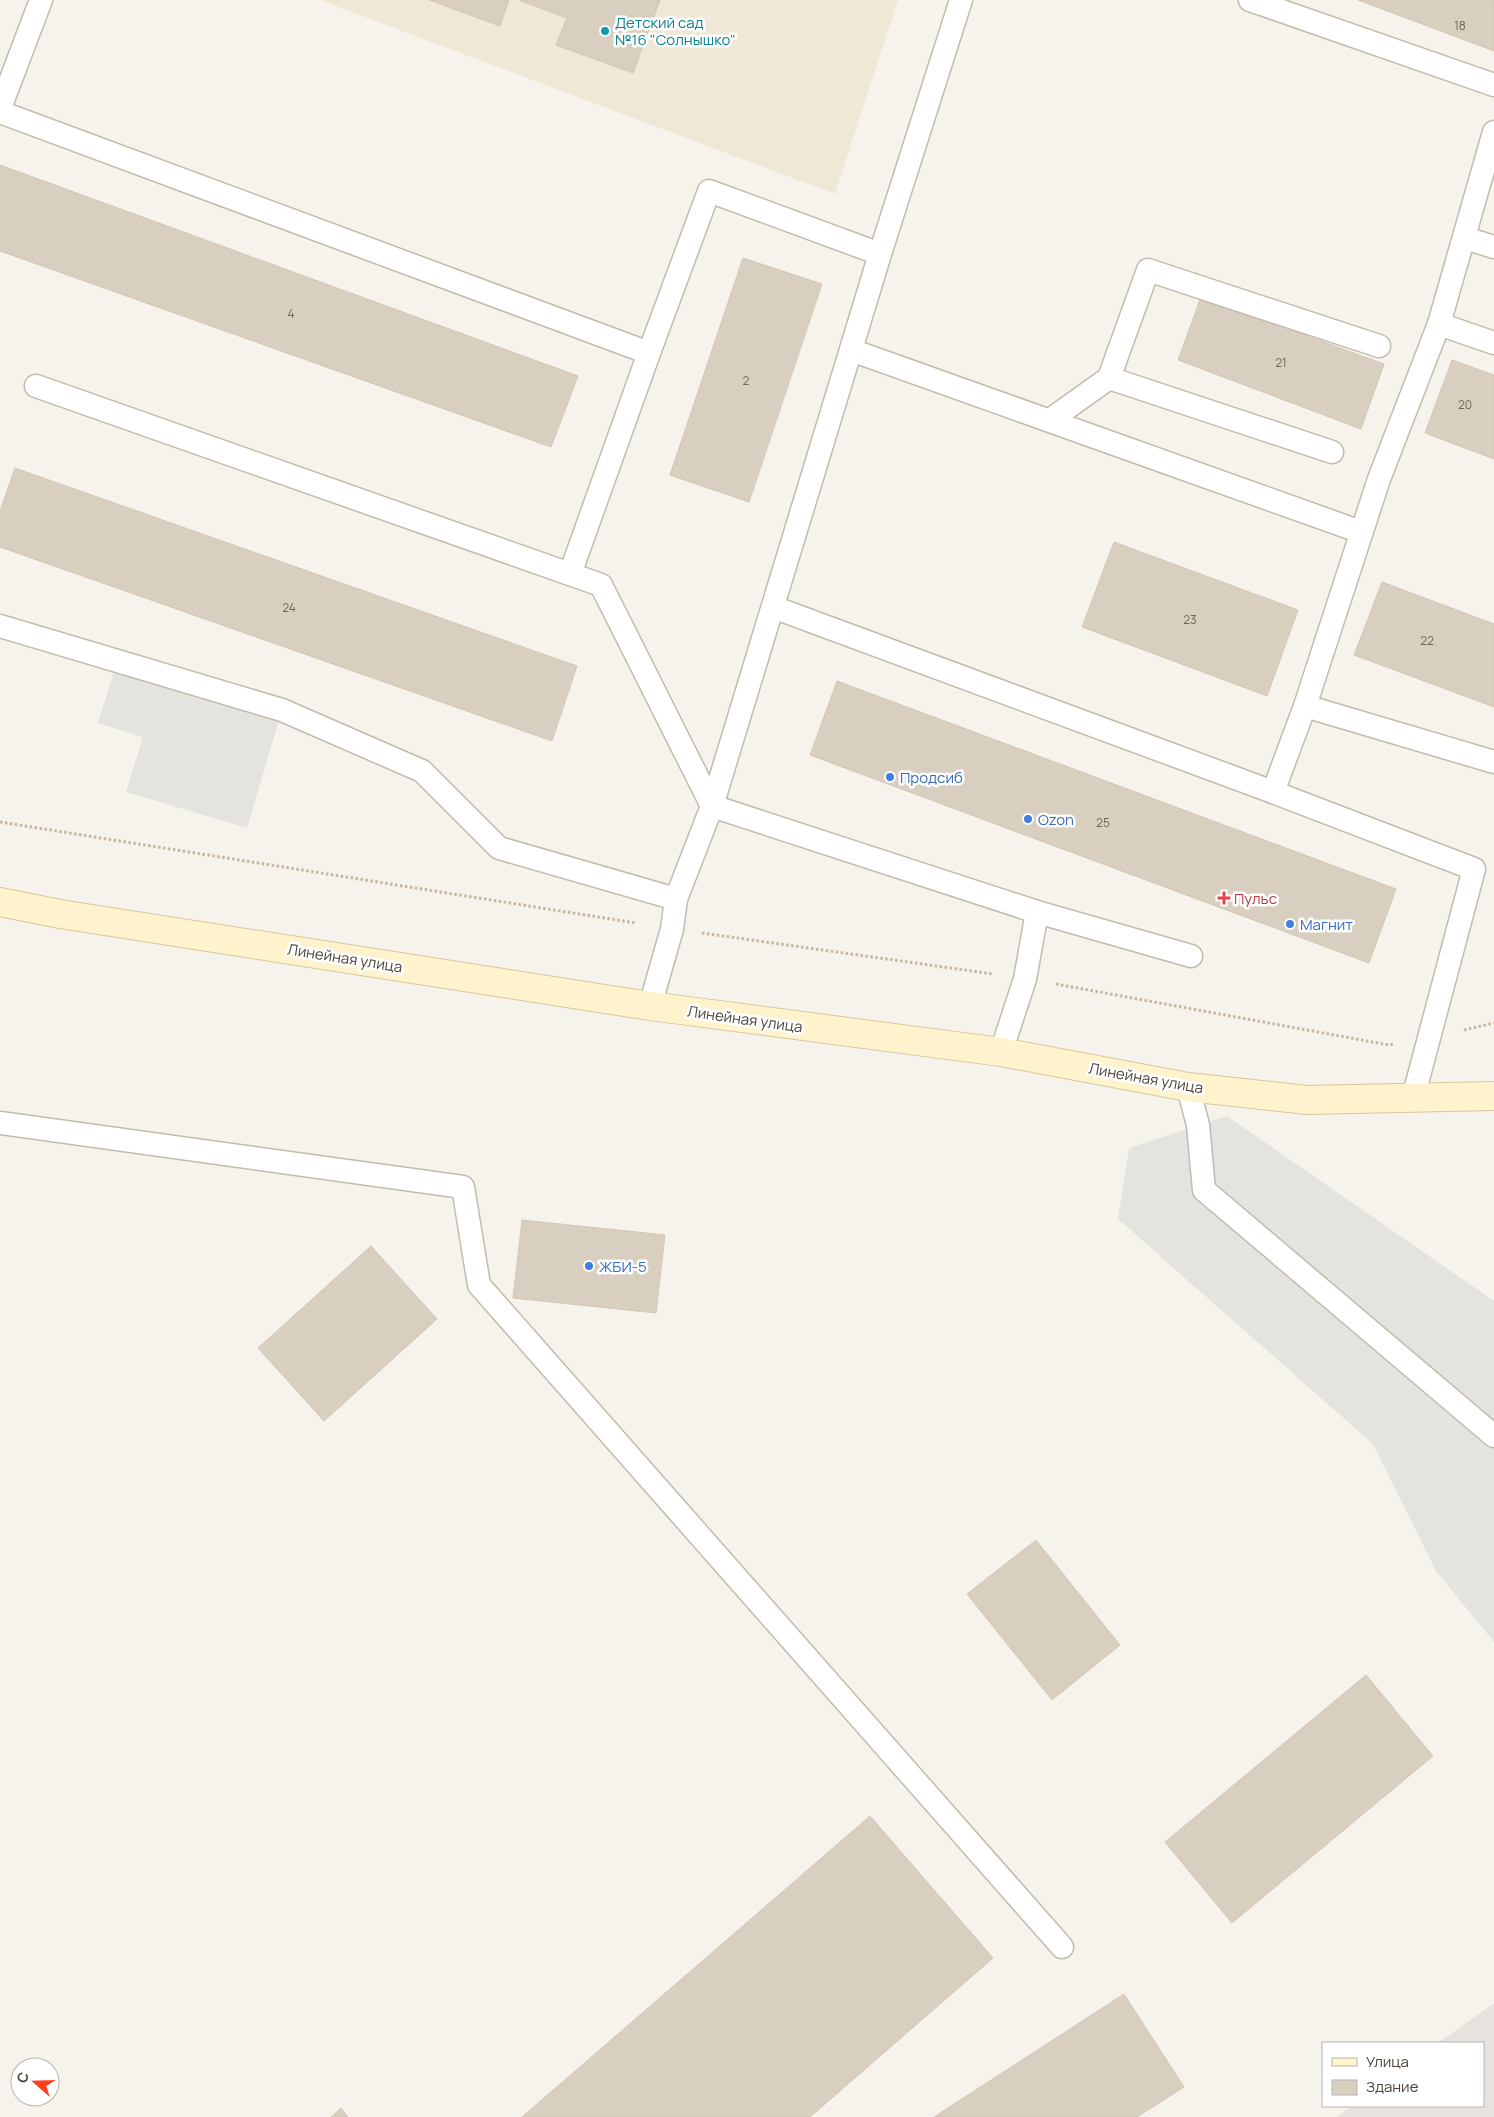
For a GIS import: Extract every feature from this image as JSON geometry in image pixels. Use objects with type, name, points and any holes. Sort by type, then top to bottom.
[{"type":"main road","name":"Линейная улица","points":[[0,902],[60,914],[650,1006],[1001,1052],[1188,1087],[1307,1100],[1494,1096]]},
{"type":"lane","points":[[0,108],[41,0]]},
{"type":"lane","points":[[650,1006],[672,929],[676,898],[712,806],[880,254],[961,0]]},
{"type":"lane","points":[[1250,0],[1494,85]]},
{"type":"lane","points":[[0,112],[649,353]]},
{"type":"lane","points":[[1273,792],[1305,706],[1378,479],[1439,324],[1494,132]]},
{"type":"lane","points":[[570,574],[649,353],[710,191],[880,254]]},
{"type":"lane","points":[[1465,238],[1494,247]]},
{"type":"lane","points":[[1050,420],[1109,378],[1148,270],[1379,346]]},
{"type":"lane","points":[[1439,324],[1494,342]]},
{"type":"lane","points":[[851,350],[1361,532]]},
{"type":"lane","points":[[1109,378],[1332,452]]},
{"type":"lane","points":[[36,386],[601,585],[712,806],[1037,912],[1191,956]]},
{"type":"lane","points":[[773,608],[1273,792],[1474,869],[1413,1098]]},
{"type":"lane","points":[[0,626],[282,710],[422,771],[500,848],[676,898]]},
{"type":"lane","points":[[1305,706],[1494,762]]},
{"type":"lane","points":[[1001,1052],[1024,979],[1037,912]]},
{"type":"lane","points":[[1188,1087],[1198,1125],[1204,1190],[1494,1436]]},
{"type":"lane","points":[[0,1123],[463,1187],[479,1285],[1062,1947]]},
{"type":"shaded area","points":[[320,0],[898,0],[835,194]]},
{"type":"shaded area","points":[[117,661],[282,710],[247,828],[126,792],[143,737],[98,723]]},
{"type":"shaded area","points":[[1227,1116],[1494,1301],[1494,1642],[1436,1571],[1373,1444],[1118,1219],[1129,1148]]},
{"type":"shaded area","points":[[1494,2003],[1494,2117],[1337,2117],[1351,2107],[1484,2107],[1484,2042],[1439,2042]]},
{"type":"building","points":[[429,0],[509,0],[500,26]]},
{"type":"building","name":"Детский сад №16 \"Солнышко\"","points":[[519,0],[660,0],[633,73],[556,45],[567,18]]},
{"type":"building","points":[[1358,0],[1494,0],[1494,51]]},
{"type":"building","points":[[0,165],[578,376],[551,447],[0,251]]},
{"type":"building","points":[[743,258],[822,284],[749,502],[670,475]]},
{"type":"building","points":[[1201,297],[1384,364],[1361,429],[1178,360]]},
{"type":"building","points":[[1452,360],[1494,375],[1494,459],[1425,433]]},
{"type":"building","points":[[15,468],[577,666],[552,741],[0,547],[0,511]]},
{"type":"building","points":[[1114,542],[1298,610],[1267,696],[1082,627]]},
{"type":"building","points":[[1382,582],[1494,624],[1494,707],[1354,655]]},
{"type":"building","points":[[837,681],[1396,889],[1369,963],[810,755]]},
{"type":"building","name":"ЖБИ-5","points":[[522,1220],[665,1235],[656,1313],[513,1298]]},
{"type":"building","points":[[371,1246],[437,1319],[324,1421],[258,1348]]},
{"type":"building","points":[[1036,1540],[1120,1645],[1052,1700],[967,1594]]},
{"type":"building","points":[[1366,1675],[1433,1756],[1232,1923],[1165,1842]]},
{"type":"building","points":[[870,1816],[993,1958],[810,2117],[522,2117]]},
{"type":"building","points":[[1124,1994],[1184,2087],[1137,2117],[934,2117]]},
{"type":"building","points":[[341,2108],[348,2117],[331,2117]]},
{"type":"place","name":"Детский сад №16 \"Солнышко\"","points":[[605,31]]},
{"type":"place","name":"Продсиб","points":[[890,777]]},
{"type":"place","name":"Ozon","points":[[1028,819]]},
{"type":"place","name":"Пульс","points":[[1224,898]]},
{"type":"place","name":"Магнит","points":[[1290,924]]},
{"type":"place","name":"ЖБИ-5","points":[[589,1266]]}]
